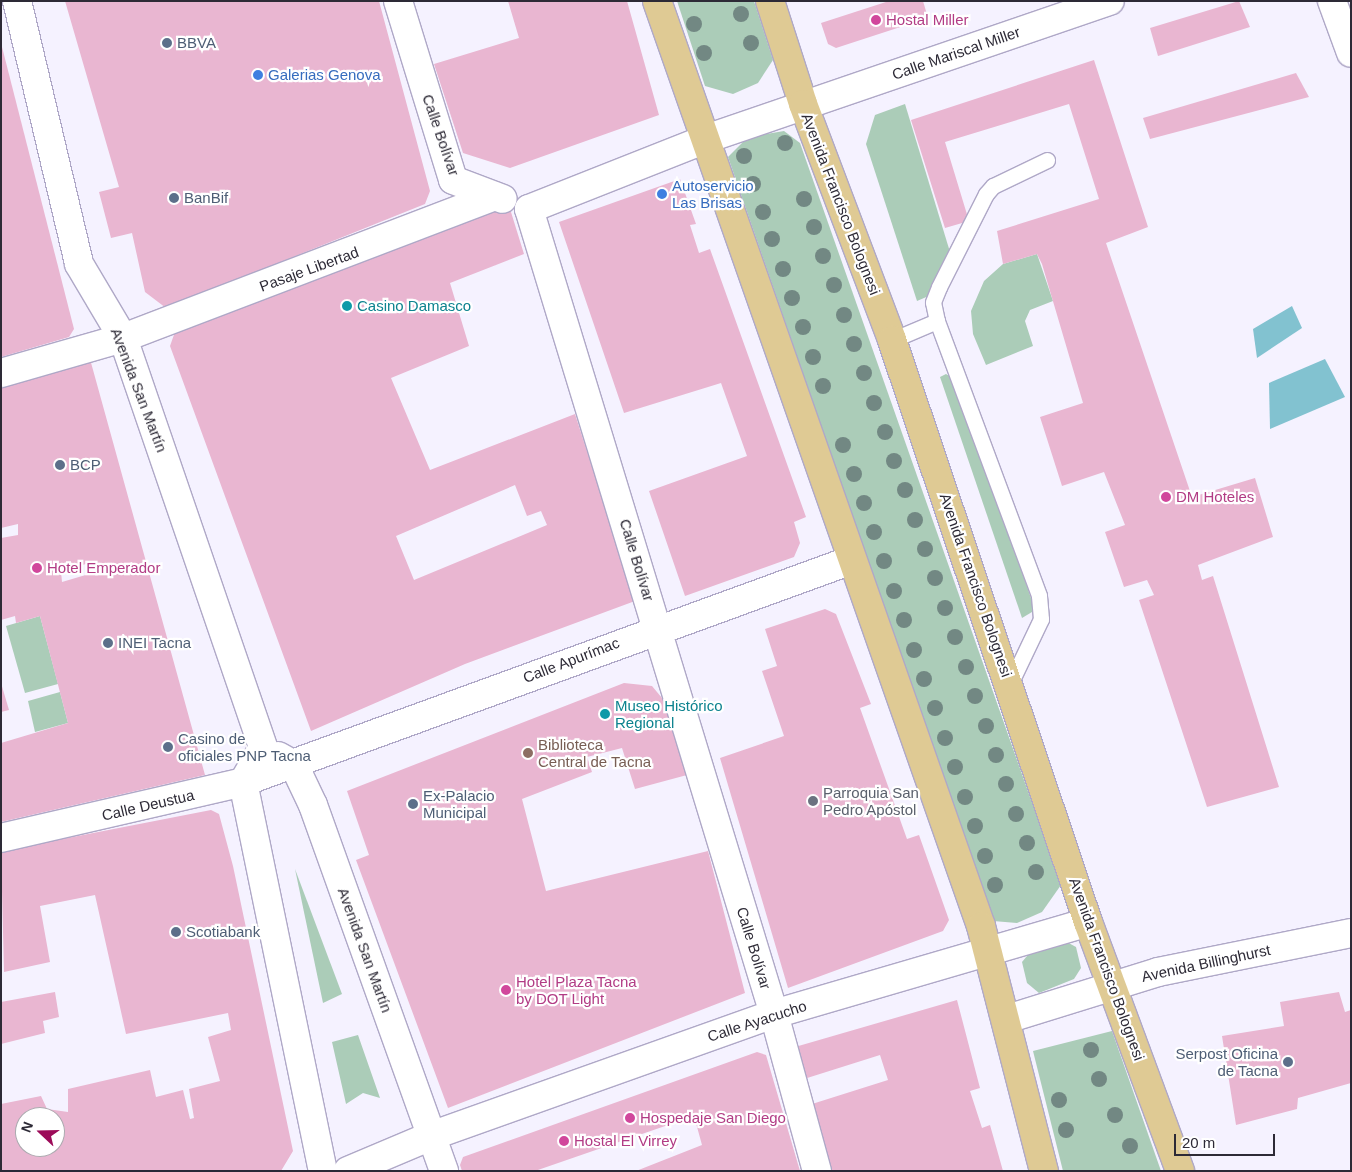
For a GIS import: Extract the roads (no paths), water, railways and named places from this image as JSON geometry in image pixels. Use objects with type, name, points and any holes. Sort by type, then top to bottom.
[{"type":"main road","points":[[657,1],[703,140],[849,561],[987,950],[1044,1171]]},
{"type":"main road","name":"Avenida Francisco Bolognesi","points":[[770,1],[803,104],[892,340],[1010,684],[1088,922],[1114,985],[1180,1171]]},
{"type":"street","name":"Avenida San Martín","points":[[17,1],[80,264],[123,338],[263,748]]},
{"type":"street","name":"Calle Bolívar","points":[[398,1],[454,180],[529,209],[774,1014],[817,1171]]},
{"type":"street","name":"Calle Mariscal Miller","points":[[703,140],[803,104],[1110,1]]},
{"type":"street","points":[[1332,1],[1351,53]]},
{"type":"street","points":[[529,209],[703,140]]},
{"type":"street","name":"Pasaje Libertad","points":[[1,373],[123,338],[494,196]]},
{"type":"street","name":"Calle Apurímac","points":[[294,765],[657,628],[849,561]]},
{"type":"street","points":[[294,765],[263,748],[243,782],[323,1171]]},
{"type":"street","name":"Avenida San Martín","points":[[294,765],[313,805],[444,1171]]},
{"type":"street","name":"Calle Deustua","points":[[1,838],[243,782],[294,765]]},
{"type":"street","name":"Calle Ayacucho","points":[[348,1171],[431,1136],[774,1014],[987,950],[1088,922]]},
{"type":"street","name":"Avenida Billinghurst","points":[[1006,1020],[1114,985],[1351,933]]},
{"type":"lane","points":[[1010,684],[1041,619],[1039,596],[937,321],[933,302],[986,194],[993,186],[1047,160]]},
{"type":"lane","points":[[892,340],[937,321]]},
{"type":"water","points":[[1292,306],[1302,328],[1257,358],[1253,329]]},
{"type":"water","points":[[1325,359],[1345,397],[1270,429],[1269,383]]},
{"type":"place","name":"Hostal Miller","points":[[876,20]]},
{"type":"place","name":"BBVA","points":[[167,43]]},
{"type":"place","name":"Galerias Genova","points":[[258,75]]},
{"type":"place","name":"Autoservicio Las Brisas","points":[[662,194]]},
{"type":"place","name":"BanBif","points":[[174,198]]},
{"type":"place","name":"Casino Damasco","points":[[347,306]]},
{"type":"place","name":"BCP","points":[[60,465]]},
{"type":"place","name":"DM Hoteles","points":[[1166,497]]},
{"type":"place","name":"Hotel Emperador","points":[[37,568]]},
{"type":"place","name":"INEI Tacna","points":[[108,643]]},
{"type":"place","name":"Museo Histórico Regional","points":[[605,714]]},
{"type":"place","name":"Casino de oficiales PNP Tacna","points":[[168,747]]},
{"type":"place","name":"Biblioteca Central de Tacna","points":[[528,753]]},
{"type":"place","name":"Parroquia San Pedro Apóstol","points":[[813,801]]},
{"type":"place","name":"Ex-Palacio Municipal","points":[[413,804]]},
{"type":"place","name":"Scotiabank","points":[[176,932]]},
{"type":"place","name":"Hotel Plaza Tacna by DOT Light","points":[[506,990]]},
{"type":"place","name":"Serpost Oficina de Tacna","points":[[1288,1062]]},
{"type":"place","name":"Hospedaje San Diego","points":[[630,1118]]},
{"type":"place","name":"Hostal El Virrey","points":[[564,1141]]}]
